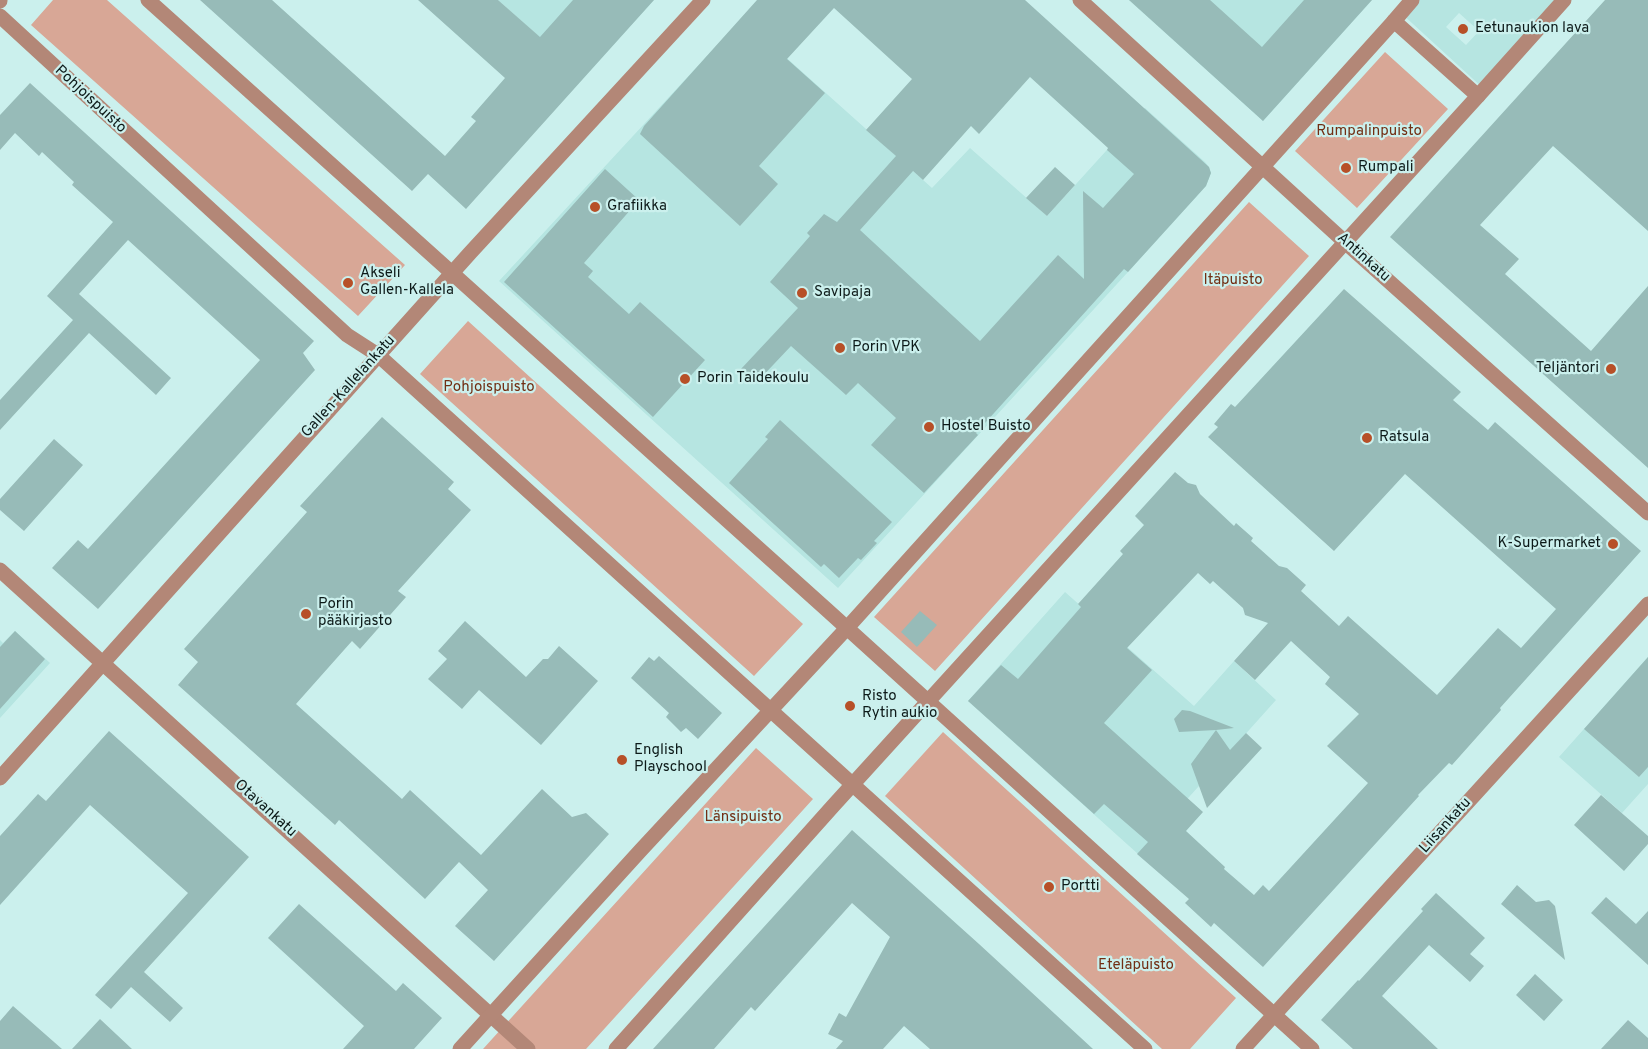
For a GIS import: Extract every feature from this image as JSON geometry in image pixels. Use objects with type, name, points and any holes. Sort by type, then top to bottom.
[{"type":"street","points":[[148,0],[1312,1049]]},
{"type":"street","name":"Gallen-Kallelankatu","points":[[0,778],[378,355],[703,0]]},
{"type":"street","name":"Antinkatu","points":[[1080,0],[1346,243],[1648,513]]},
{"type":"street","points":[[460,1049],[847,628],[1412,0]]},
{"type":"street","points":[[616,1049],[853,784],[1564,0]]},
{"type":"street","name":"Pohjoispuisto","points":[[0,16],[347,335],[378,355],[853,784]]},
{"type":"street","points":[[1394,21],[1478,96]]},
{"type":"street","name":"Otavankatu","points":[[0,570],[528,1049]]},
{"type":"street","name":"Liisankatu","points":[[1243,1049],[1648,604]]},
{"type":"street","points":[[853,784],[1145,1049]]},
{"type":"shaded area","points":[[498,0],[654,0],[584,77]]},
{"type":"shaded area","points":[[1129,0],[1372,0],[1263,121]]},
{"type":"shaded area","points":[[1412,0],[1564,0],[1484,89],[1401,13]],"holes":[[[1459,13],[1479,31],[1466,45],[1446,27]]]},
{"type":"shaded area","points":[[742,18],[932,188],[970,148],[1047,216],[1145,108],[1205,162],[1211,173],[1206,186],[838,588],[499,281]]},
{"type":"shaded area","points":[[1065,592],[1194,706],[1234,661],[1276,700],[1138,854],[968,701]]},
{"type":"shaded area","points":[[15,631],[50,663],[0,718],[0,640],[3,643]]},
{"type":"shaded area","points":[[1648,657],[1648,784],[1622,813],[1559,757]]},
{"type":"green space","points":[[53,0],[107,0],[405,265],[358,316],[31,25]]},
{"type":"green space","name":"Rumpalinpuisto","points":[[1385,52],[1448,109],[1357,208],[1295,151]]},
{"type":"green space","name":"Itäpuisto","points":[[1249,202],[1309,256],[935,671],[874,617]]},
{"type":"green space","name":"Pohjoispuisto","points":[[468,321],[803,624],[754,676],[420,374]]},
{"type":"green space","name":"Eteläpuisto","points":[[943,732],[1236,998],[1190,1049],[1162,1049],[885,796]]},
{"type":"green space","name":"Länsipuisto","points":[[756,748],[813,799],[586,1049],[483,1049]]},
{"type":"building","points":[[200,0],[272,0],[445,156],[476,121],[471,117],[505,78],[418,0],[498,0],[540,37],[573,0],[654,0],[466,209],[428,174],[412,191]]},
{"type":"building","points":[[757,0],[1025,0],[1209,167],[1211,173],[1206,186],[1128,272],[1124,269],[924,493],[871,445],[896,418],[858,383],[846,395],[791,346],[757,382],[741,369],[798,308],[770,282],[810,236],[807,233],[824,214],[837,222],[896,156],[866,130],[912,79],[834,8],[787,59],[825,93],[759,166],[778,184],[740,226],[640,134],[644,126]],"holes":[[[1030,77],[1108,148],[1107,150],[1134,174],[1103,208],[1083,191],[1084,279],[1058,255],[980,341],[860,230],[913,171],[923,180],[971,126],[979,134]]]},
{"type":"building","points":[[1129,0],[1210,0],[1262,47],[1304,0],[1372,0],[1263,121]]},
{"type":"building","points":[[1605,0],[1648,0],[1648,231],[1553,146],[1480,225],[1519,259],[1505,274],[1591,351],[1648,286],[1648,468],[1390,237]]},
{"type":"building","points":[[30,83],[314,341],[303,353],[315,370],[98,609],[52,568],[78,540],[88,549],[260,360],[128,240],[79,294],[171,378],[156,395],[89,333],[0,430],[0,400],[73,320],[47,296],[113,222],[72,185],[74,182],[42,152],[39,156],[15,133],[0,150],[0,115]]},
{"type":"building","points":[[1055,167],[1075,185],[1047,216],[1026,198]]},
{"type":"building","points":[[605,169],[639,200],[584,263],[593,271],[588,277],[629,314],[640,302],[705,360],[653,417],[504,282]]},
{"type":"building","points":[[1344,289],[1461,392],[1453,400],[1488,430],[1495,422],[1641,551],[1452,765],[1449,763],[1418,795],[1263,967],[1214,923],[1211,927],[1185,903],[1189,899],[1137,854],[1148,842],[1104,804],[1094,814],[968,701],[1001,665],[1018,679],[1081,607],[1078,604],[1123,554],[1120,551],[1144,525],[1135,516],[1175,472],[1188,483],[1196,485],[1200,494],[1234,526],[1236,523],[1253,538],[1251,541],[1279,566],[1287,568],[1306,585],[1301,591],[1339,626],[1348,616],[1437,695],[1498,628],[1521,648],[1556,609],[1405,474],[1334,551],[1208,437],[1218,427],[1214,424],[1231,404],[1235,407]],"holes":[[[1198,573],[1210,584],[1213,581],[1243,608],[1245,615],[1268,623],[1234,661],[1255,680],[1291,641],[1330,677],[1325,684],[1359,714],[1327,746],[1368,783],[1269,891],[1263,885],[1254,895],[1186,831],[1203,812],[1104,723],[1152,670],[1127,648]]]},
{"type":"building","points":[[382,417],[454,482],[448,489],[471,510],[398,591],[406,597],[360,649],[352,641],[296,704],[402,799],[410,790],[481,855],[542,789],[572,817],[586,813],[609,834],[494,961],[455,926],[488,890],[459,862],[425,899],[339,820],[335,825],[178,685],[198,662],[184,649],[307,512],[300,506]]},
{"type":"building","points":[[780,420],[892,522],[874,541],[877,543],[861,560],[858,558],[839,578],[824,564],[821,567],[729,483],[768,439],[765,437]]},
{"type":"building","points":[[54,439],[83,465],[24,531],[0,510],[0,499]]},
{"type":"building","points":[[920,611],[937,625],[917,647],[901,632]]},
{"type":"building","points":[[465,621],[526,677],[543,659],[548,659],[559,646],[598,681],[541,745],[479,690],[462,709],[428,679],[447,659],[438,651]]},
{"type":"building","points":[[15,631],[45,659],[0,709],[0,647]]},
{"type":"building","points":[[659,656],[722,713],[698,739],[686,728],[681,732],[666,717],[669,713],[631,678],[649,657],[654,661]]},
{"type":"building","points":[[1648,657],[1648,767],[1639,777],[1584,729]]},
{"type":"building","points":[[1182,710],[1234,728],[1179,732],[1174,719]]},
{"type":"building","points":[[1216,730],[1230,750],[1246,733],[1262,748],[1207,808],[1191,764]]},
{"type":"building","points":[[109,731],[249,857],[144,972],[183,1008],[170,1022],[131,987],[111,1009],[95,995],[188,893],[90,805],[0,905],[0,836],[38,794],[46,801]]},
{"type":"building","points":[[1601,795],[1648,836],[1648,844],[1624,871],[1574,825]]},
{"type":"building","points":[[852,830],[1093,1049],[930,1049],[904,1026],[883,1049],[836,1049],[843,1041],[828,1034],[839,1013],[846,1017],[890,937],[852,903],[755,1011],[751,1007],[714,1049],[653,1049]]},
{"type":"building","points":[[1517,885],[1536,902],[1549,900],[1555,906],[1565,960],[1501,904]]},
{"type":"building","points":[[1436,893],[1485,938],[1470,954],[1484,966],[1470,982],[1429,945],[1382,996],[1438,1049],[1353,1049],[1321,1020],[1423,911],[1421,909]]},
{"type":"building","points":[[1606,897],[1636,924],[1648,911],[1648,965],[1591,913]]},
{"type":"building","points":[[299,904],[396,991],[403,983],[442,1018],[414,1049],[343,1049],[364,1026],[268,938]]},
{"type":"building","points":[[1535,974],[1563,1000],[1544,1021],[1516,995]]},
{"type":"building","points":[[13,1006],[62,1049],[0,1049],[0,1021]]},
{"type":"building","points":[[100,1019],[132,1049],[72,1049]]},
{"type":"building","points":[[1628,1020],[1648,1038],[1648,1049],[1601,1049]]},
{"type":"place","name":"Eetunaukion lava","points":[[1463,29]]},
{"type":"place","name":"Rumpali","points":[[1346,168]]},
{"type":"place","name":"Grafiikka","points":[[595,207]]},
{"type":"place","name":"Akseli Gallen-Kallela","points":[[348,283]]},
{"type":"place","name":"Savipaja","points":[[802,293]]},
{"type":"place","name":"Porin VPK","points":[[840,348]]},
{"type":"place","name":"Teljäntori","points":[[1611,369]]},
{"type":"place","name":"Porin Taidekoulu","points":[[685,379]]},
{"type":"place","name":"Hostel Buisto","points":[[929,427]]},
{"type":"place","name":"Ratsula","points":[[1367,438]]},
{"type":"place","name":"K-Supermarket","points":[[1613,544]]},
{"type":"place","name":"Porin pääkirjasto","points":[[306,614]]},
{"type":"place","name":"Risto Rytin aukio","points":[[850,706]]},
{"type":"place","name":"English Playschool","points":[[622,760]]},
{"type":"place","name":"Portti","points":[[1049,887]]}]
